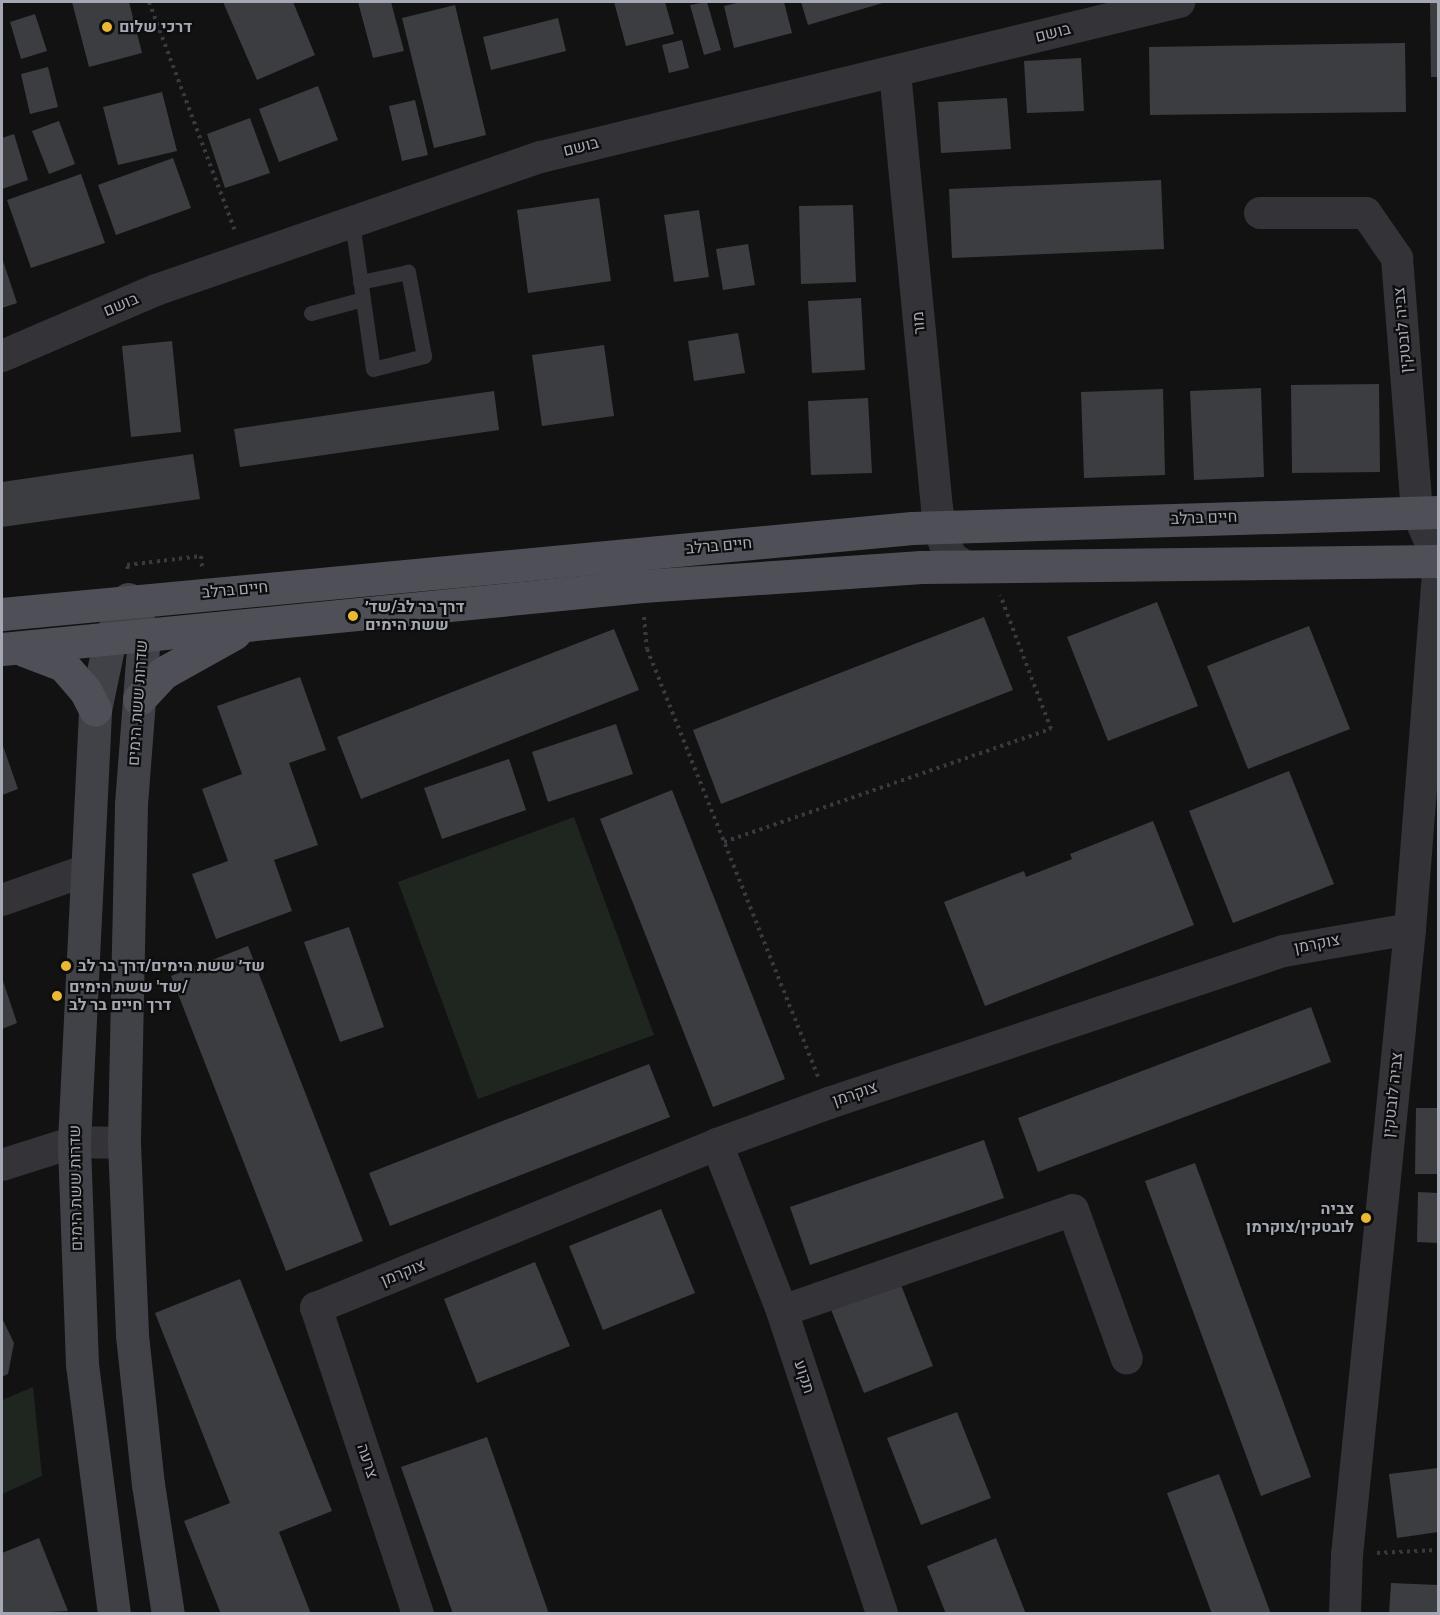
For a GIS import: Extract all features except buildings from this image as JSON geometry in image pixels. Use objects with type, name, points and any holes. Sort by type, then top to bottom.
[{"type":"main road","name":"חיים ברלב","points":[[2,614],[128,599],[939,526],[1428,512]]},
{"type":"main road","points":[[6,648],[642,586],[976,566],[1438,560]]},
{"type":"main road","points":[[139,699],[163,673],[252,625]]},
{"type":"main road","points":[[6,648],[37,652],[63,665],[85,690],[95,710]]},
{"type":"street","name":"בושם","points":[[2,356],[156,290],[541,157],[1179,2]]},
{"type":"street","name":"מור","points":[[895,72],[939,526],[948,552],[976,566]]},
{"type":"street","name":"צביה לובטקין","points":[[1260,213],[1366,213],[1397,258],[1428,512],[1438,560]]},
{"type":"street","name":"צביה לובטקין","points":[[1346,1614],[1347,1555],[1410,929],[1438,576]]},
{"type":"street","name":"שדרות ששת הימים","points":[[128,599],[144,635],[131,805],[124,1143],[132,1335],[148,1484],[168,1614]]},
{"type":"street","name":"שדרות ששת הימים","points":[[114,1614],[82,1365],[74,1142],[95,710],[110,638],[128,599]]},
{"type":"street","points":[[2,900],[87,870]]},
{"type":"street","name":"צוקרמן","points":[[316,1308],[717,1144],[829,1103],[1284,951],[1410,929]]},
{"type":"street","points":[[2,1165],[74,1142],[124,1143]]},
{"type":"street","name":"תקוע","points":[[717,1144],[782,1311],[882,1614]]},
{"type":"street","points":[[782,1311],[1073,1210],[1128,1359]]},
{"type":"street","name":"צרעה","points":[[316,1308],[418,1614]]},
{"type":"lane","points":[[352,222],[360,282],[373,369],[424,356],[408,272],[360,282]]},
{"type":"lane","points":[[311,313],[363,299]]},
{"type":"path","points":[[149,2],[246,259]]},
{"type":"path","points":[[128,565],[201,556]]},
{"type":"path","points":[[724,842],[1051,729],[976,566]]},
{"type":"path","points":[[642,586],[647,649],[829,1103]]},
{"type":"path","points":[[1347,1555],[1438,1550]]},
{"type":"shaded area","points":[[574,817],[654,1035],[478,1099],[398,882]]},
{"type":"shaded area","points":[[33,1387],[42,1476],[2,1494],[2,1400]]},
{"type":"place","name":"דרכי שלום","points":[[107,27]]},
{"type":"place","name":"דרך בר לב/שד׳ ששת הימים","points":[[353,616]]},
{"type":"place","name":"שד׳ ששת הימים/דרך בר לב","points":[[66,966]]},
{"type":"place","name":"שד' ששת הימים/ דרך חיים בר לב","points":[[57,996]]},
{"type":"place","name":"צביה לובטקין/צוקרמן","points":[[1366,1218]]}]
